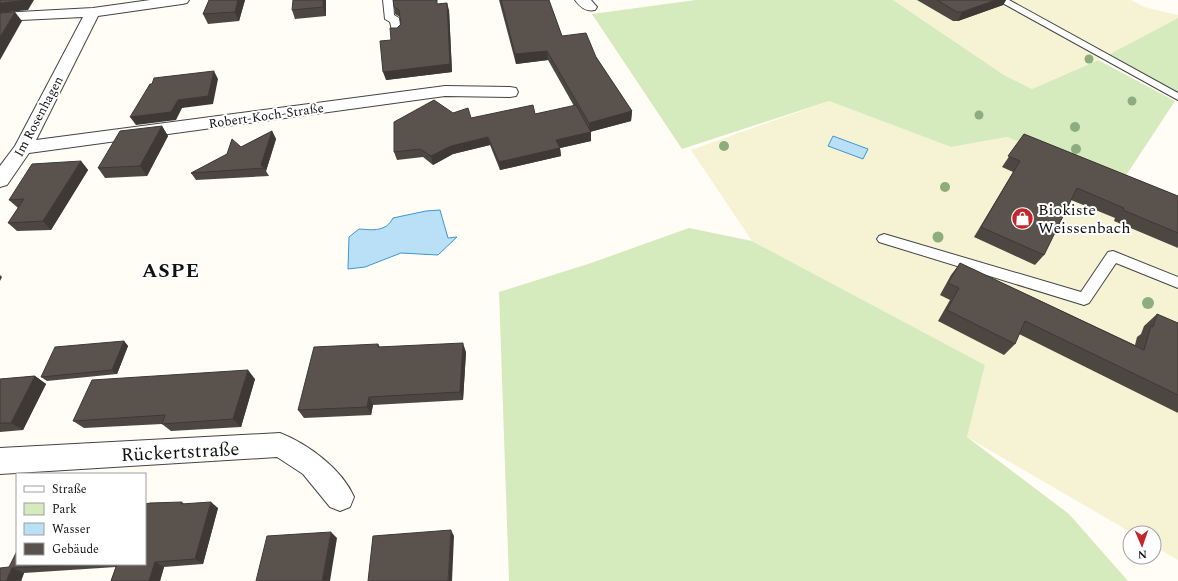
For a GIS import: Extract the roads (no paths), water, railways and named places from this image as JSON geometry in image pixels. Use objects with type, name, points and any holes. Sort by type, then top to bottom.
[{"type":"street","points":[[0,17],[93,12],[182,0]]},
{"type":"street","name":"Im Rosenhagen","points":[[0,180],[23,148],[93,12]]},
{"type":"street","name":"Robert-Koch-Straße","points":[[23,148],[445,91],[510,92]]},
{"type":"street","name":"Rückertstraße","points":[[0,462],[280,446],[312,465],[340,497]]},
{"type":"lane","points":[[388,0],[390,19],[394,18],[396,32]]},
{"type":"lane","points":[[1002,0],[1178,97]]},
{"type":"lane","points":[[884,239],[1084,299],[1112,256],[1178,283]]},
{"type":"water","points":[[833,136],[868,149],[863,159],[828,146]]},
{"type":"water","points":[[440,210],[448,238],[457,237],[438,255],[401,253],[365,267],[348,269],[349,237],[359,229],[379,229],[387,226],[393,218],[426,211]]},
{"type":"place","name":"Biokiste Weissenbach","points":[[1022,218]]},
{"type":"district","name":"ASPE","points":[[171,270]]}]
